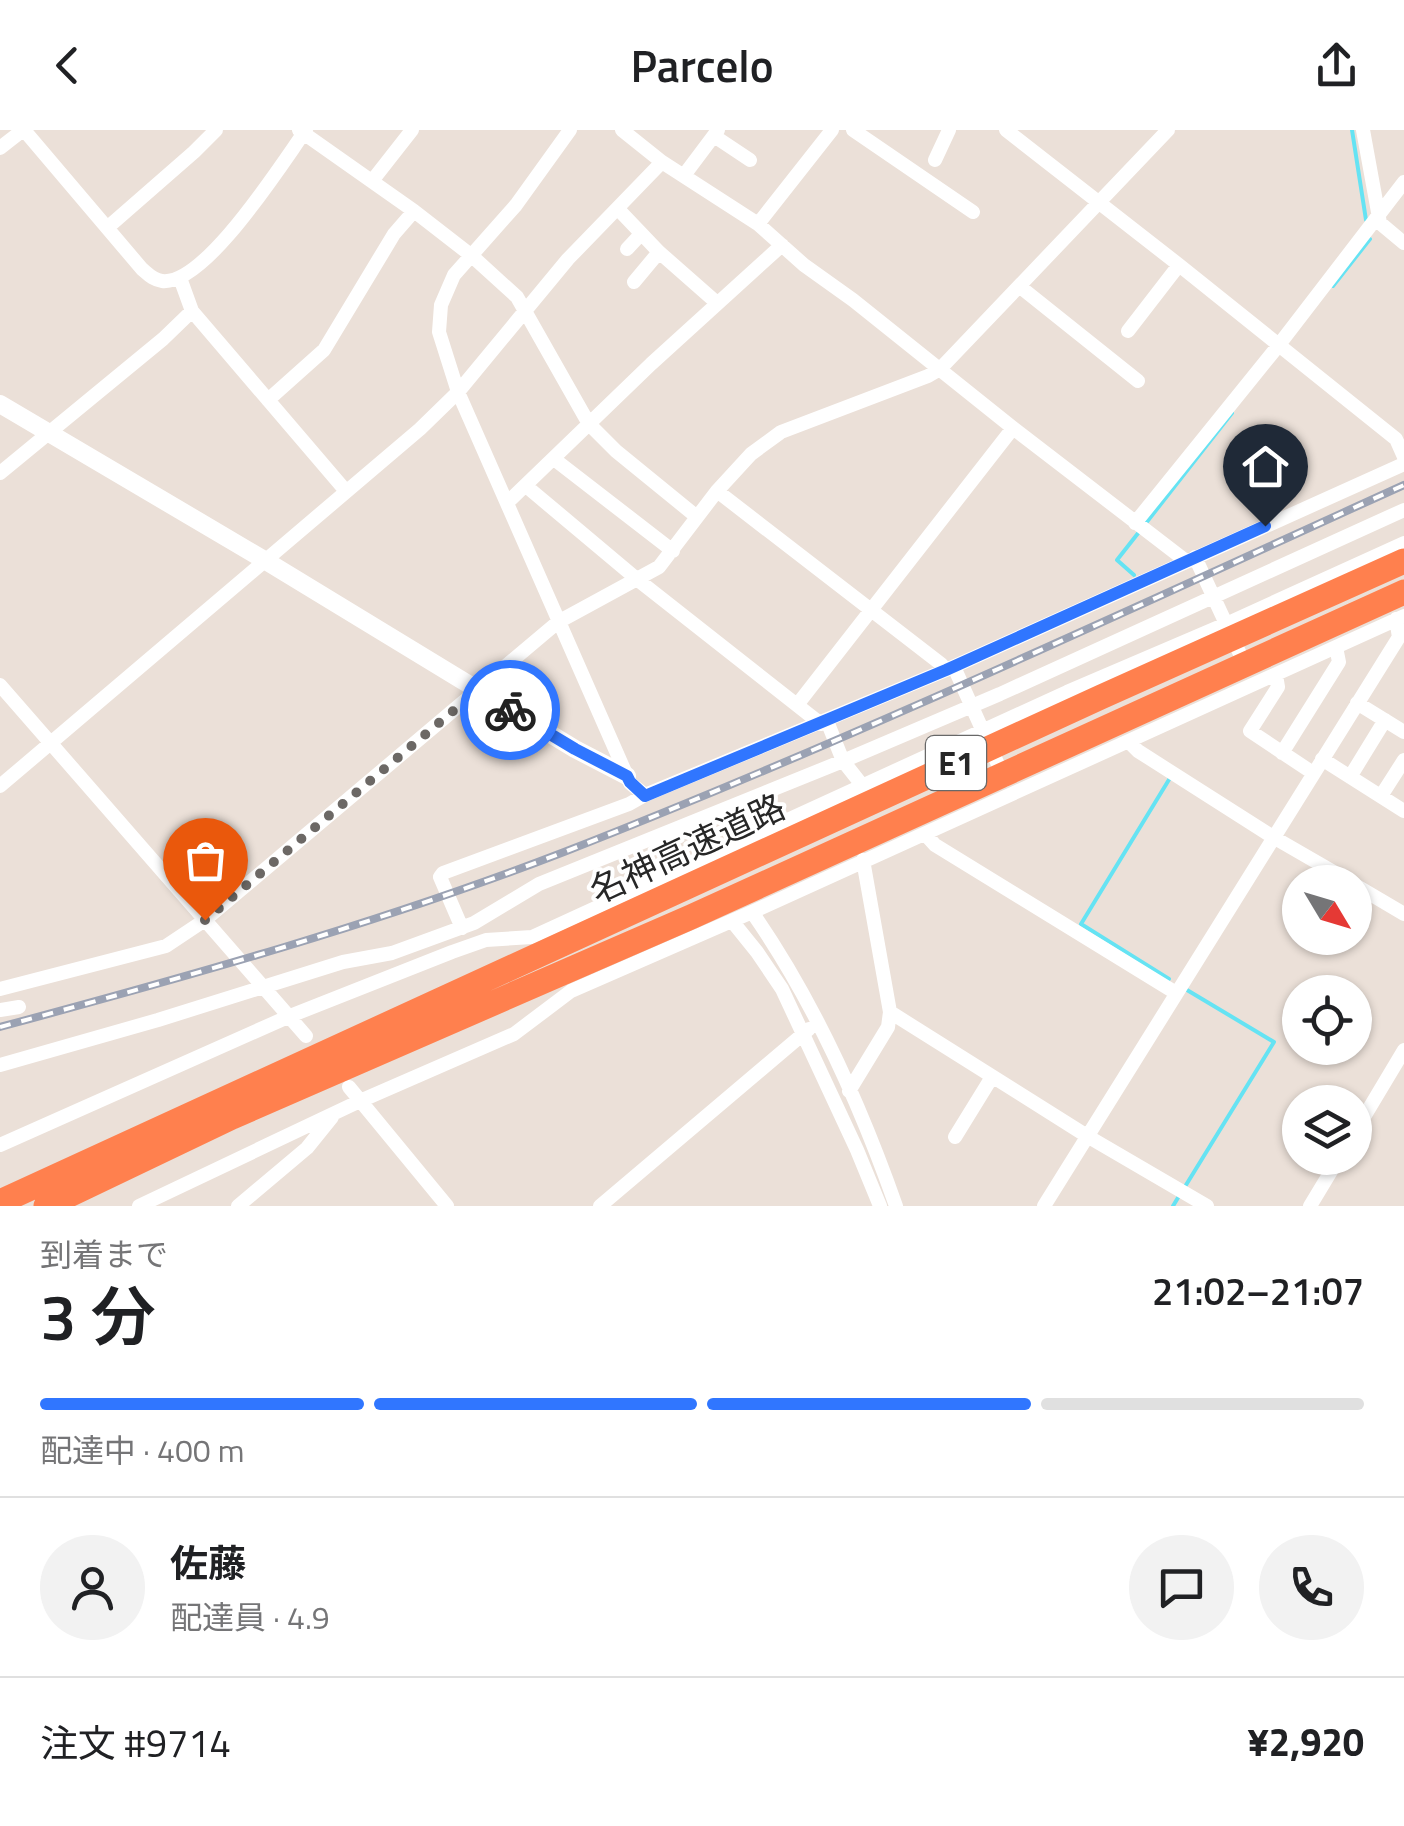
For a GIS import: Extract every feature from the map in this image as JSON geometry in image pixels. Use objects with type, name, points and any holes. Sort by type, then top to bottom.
[{"type":"highway","name":"名神高速道路","points":[[0,1202],[1404,562]]},
{"type":"highway","name":"名神高速道路","points":[[46,1206],[232,1117],[691,917],[1404,592]]},
{"type":"street","points":[[0,148],[23,130],[142,270],[164,282],[180,278],[241,221],[303,131],[414,211],[517,297],[589,424],[616,452],[697,517]]},
{"type":"street","points":[[107,228],[216,130]]},
{"type":"street","points":[[372,182],[412,130]]},
{"type":"street","points":[[570,130],[516,204],[454,275],[440,305],[439,332],[458,392],[558,622],[627,776],[645,796]]},
{"type":"street","points":[[622,130],[662,162],[758,224],[804,265],[1135,523],[1190,559],[1214,596],[1254,685]]},
{"type":"street","points":[[758,224],[832,130]]},
{"type":"street","points":[[852,130],[973,212]]},
{"type":"street","points":[[935,160],[949,130]]},
{"type":"street","points":[[462,928],[440,878],[443,873],[630,804],[950,669],[1404,460],[1400,434],[1278,346],[1006,130]]},
{"type":"street","points":[[0,988],[166,946],[205,920],[558,622],[659,567],[717,491],[751,454],[782,432],[940,370],[1168,130]]},
{"type":"street","points":[[1363,130],[1377,216],[1404,243]]},
{"type":"street","points":[[685,174],[716,133],[750,160]]},
{"type":"street","points":[[0,786],[420,429],[458,392],[568,259],[662,162]]},
{"type":"street","points":[[1135,523],[1404,182]]},
{"type":"street","points":[[618,209],[717,303]]},
{"type":"street","points":[[268,400],[324,350],[394,234],[414,211]]},
{"type":"street","points":[[628,249],[641,234]]},
{"type":"street","points":[[508,502],[782,245]]},
{"type":"street","points":[[634,282],[659,252]]},
{"type":"street","points":[[1128,331],[1179,265]]},
{"type":"street","points":[[180,278],[192,311],[345,490]]},
{"type":"street","points":[[1019,286],[1138,381]]},
{"type":"street","points":[[0,473],[192,311]]},
{"type":"street","points":[[0,404],[575,749],[627,776]]},
{"type":"street","points":[[797,705],[1014,428]]},
{"type":"street","points":[[554,459],[673,551]]},
{"type":"street","points":[[526,486],[638,580],[824,722],[843,761],[866,784],[898,846]]},
{"type":"street","points":[[717,491],[950,669],[972,706],[1012,795]]},
{"type":"street","points":[[0,1066],[343,962],[392,954],[462,928],[539,884],[972,706],[1404,510]]},
{"type":"street","points":[[0,1144],[290,1016],[486,940],[532,937],[1404,543]]},
{"type":"street","points":[[139,1206],[360,1101],[514,1034],[571,992],[1400,617]]},
{"type":"street","points":[[1044,1206],[1398,637],[1400,617]]},
{"type":"street","points":[[1282,753],[1339,662],[1336,647]]},
{"type":"street","points":[[1276,675],[1278,687],[1250,731],[1313,773]]},
{"type":"street","points":[[0,686],[306,1036]]},
{"type":"street","points":[[1357,703],[1404,732]]},
{"type":"street","points":[[1350,776],[1385,720]]},
{"type":"street","points":[[1129,742],[1138,752],[1321,865]]},
{"type":"street","points":[[1322,759],[1404,811]]},
{"type":"street","points":[[1381,796],[1404,760]]},
{"type":"street","points":[[925,834],[936,846],[1176,994]]},
{"type":"street","points":[[849,1091],[888,1028],[890,1012],[863,860]]},
{"type":"street","points":[[1372,895],[1404,914]]},
{"type":"street","points":[[752,912],[818,1023],[880,1160],[896,1206]]},
{"type":"street","points":[[732,921],[782,989],[880,1206]]},
{"type":"street","points":[[0,1010],[19,1008]]},
{"type":"street","points":[[890,1012],[1207,1206]]},
{"type":"street","points":[[600,1206],[818,1023]]},
{"type":"street","points":[[1372,1104],[1404,1050]]},
{"type":"street","points":[[955,1137],[992,1076]]},
{"type":"street","points":[[349,1087],[447,1206]]},
{"type":"street","points":[[238,1206],[308,1148],[335,1113]]},
{"type":"street","points":[[1310,1206],[1329,1175]]},
{"type":"waterway","points":[[1352,130],[1366,220]]},
{"type":"waterway","points":[[1333,286],[1370,239]]},
{"type":"waterway","points":[[1146,523],[1232,413]]},
{"type":"waterway","points":[[1134,575],[1117,560],[1139,532]]},
{"type":"waterway","points":[[1169,979],[1081,924],[1170,778]]},
{"type":"waterway","points":[[1186,1185],[1274,1042],[1187,990]]},
{"type":"waterway","points":[[1173,1206],[1179,1196]]},
{"type":"railway","points":[[0,1027],[355,925],[564,852],[882,720],[1404,485]]},
{"type":"way so far","points":[[205,920],[478,690],[510,710]]},
{"type":"route","points":[[510,710],[627,776],[645,796],[827,722],[1265,526]]}]
